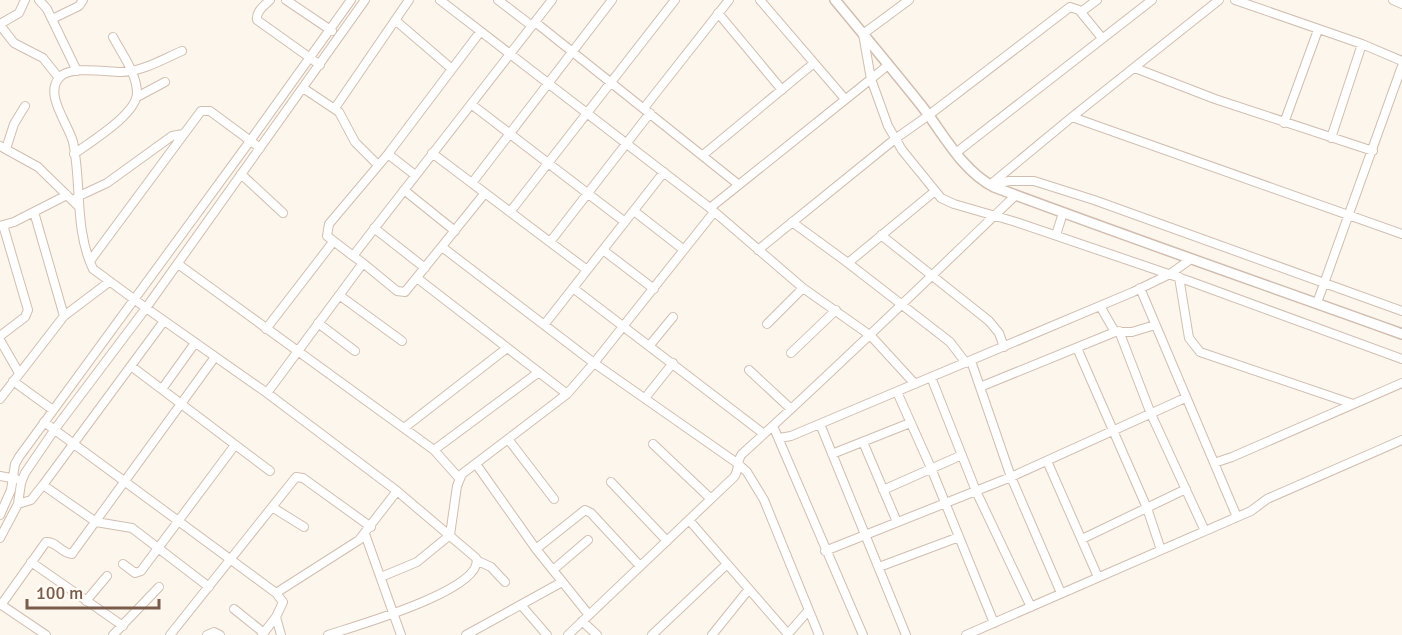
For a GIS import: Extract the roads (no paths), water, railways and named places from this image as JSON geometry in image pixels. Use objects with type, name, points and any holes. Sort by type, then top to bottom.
[{"type":"street","points":[[25,0],[19,12],[1,28],[14,43],[43,58],[59,78]]},
{"type":"street","points":[[39,0],[44,4],[77,70]]},
{"type":"street","points":[[52,20],[79,6],[83,0]]},
{"type":"street","points":[[270,0],[261,9],[257,20],[320,65]]},
{"type":"street","points":[[286,0],[339,37]]},
{"type":"street","points":[[0,515],[11,490],[15,464],[19,457],[349,3],[340,0]]},
{"type":"street","points":[[1,533],[18,504],[25,473],[55,429],[178,264],[365,0]]},
{"type":"street","points":[[334,108],[409,0]]},
{"type":"street","points":[[440,0],[712,210],[803,288],[871,336],[915,384]]},
{"type":"street","points":[[498,0],[573,51],[739,185]]},
{"type":"street","points":[[352,256],[552,0]]},
{"type":"street","points":[[472,183],[612,0]]},
{"type":"street","points":[[510,212],[675,0]]},
{"type":"street","points":[[550,242],[627,143],[647,111],[729,0]]},
{"type":"street","points":[[760,0],[845,99]]},
{"type":"street","points":[[835,0],[975,175],[990,185],[1402,334]]},
{"type":"street","points":[[863,34],[909,0]]},
{"type":"street","points":[[1081,12],[1097,0]]},
{"type":"street","points":[[957,153],[1152,0]]},
{"type":"street","points":[[990,185],[1219,0]]},
{"type":"street","points":[[1235,0],[1402,61]]},
{"type":"street","points":[[1393,0],[1402,4]]},
{"type":"street","points":[[758,250],[895,139],[1070,7],[1079,10],[1102,38]]},
{"type":"street","points":[[718,13],[782,90]]},
{"type":"street","points":[[395,21],[452,69]]},
{"type":"street","points":[[1284,123],[1318,30]]},
{"type":"street","points":[[480,32],[388,154],[329,224],[327,236],[402,293],[409,289],[485,193]]},
{"type":"street","points":[[863,34],[871,79],[888,126],[895,139],[941,198],[1179,277],[1402,359]]},
{"type":"street","points":[[74,154],[129,111],[136,97],[137,90],[131,71],[113,37]]},
{"type":"street","points":[[1331,138],[1362,45]]},
{"type":"street","points":[[182,51],[131,71],[77,70],[65,73],[59,78],[55,89],[56,100],[71,137],[78,202],[90,261],[98,274],[267,393],[397,491],[478,561],[491,567],[505,582]]},
{"type":"street","points":[[703,155],[814,63]]},
{"type":"street","points":[[381,577],[417,562],[450,535],[459,478],[567,394],[654,289],[712,210],[739,185],[888,65]]},
{"type":"street","points":[[1317,303],[1402,66]]},
{"type":"street","points":[[1135,68],[1215,99],[1373,151]]},
{"type":"street","points":[[136,97],[165,82]]},
{"type":"street","points":[[303,88],[334,108],[342,116],[355,142],[378,165]]},
{"type":"street","points":[[471,104],[625,222]]},
{"type":"street","points":[[25,106],[3,148],[38,167],[67,195],[78,202]]},
{"type":"street","points":[[90,261],[198,114],[206,110],[260,148]]},
{"type":"street","points":[[1072,117],[1402,234]]},
{"type":"street","points":[[78,202],[172,136],[183,134]]},
{"type":"street","points":[[432,153],[587,270]]},
{"type":"street","points":[[388,154],[415,175]]},
{"type":"street","points":[[544,325],[664,172]]},
{"type":"street","points":[[242,174],[283,213]]},
{"type":"street","points":[[226,175],[236,182]]},
{"type":"street","points":[[990,185],[1009,181],[1034,181],[1094,200],[1402,311]]},
{"type":"street","points":[[404,190],[455,231]]},
{"type":"street","points":[[848,263],[935,191]]},
{"type":"street","points":[[0,336],[25,317],[28,310],[2,226],[67,195]]},
{"type":"street","points":[[568,635],[737,473],[737,463],[742,454],[871,336],[901,304],[1016,195]]},
{"type":"street","points":[[203,206],[214,214]]},
{"type":"street","points":[[634,211],[684,250]]},
{"type":"street","points":[[34,212],[64,316]]},
{"type":"street","points":[[1056,236],[1064,213]]},
{"type":"street","points":[[792,222],[950,342],[968,362],[980,387],[1011,477],[1061,593]]},
{"type":"street","points":[[374,228],[426,268]]},
{"type":"street","points":[[881,235],[989,321],[999,333],[1004,346]]},
{"type":"street","points":[[266,329],[333,242]]},
{"type":"street","points":[[442,247],[594,363],[747,472],[764,500],[819,635]]},
{"type":"street","points":[[603,250],[654,289]]},
{"type":"street","points":[[779,438],[791,436],[1100,306],[1170,274],[1191,259]]},
{"type":"street","points":[[267,393],[363,263]]},
{"type":"street","points":[[178,264],[434,450],[459,478]]},
{"type":"street","points":[[158,267],[169,275]]},
{"type":"street","points":[[1179,277],[1189,338],[1200,352],[1353,404]]},
{"type":"street","points":[[417,278],[567,394]]},
{"type":"street","points":[[1,396],[64,316],[109,282]]},
{"type":"street","points":[[573,288],[764,434]]},
{"type":"street","points":[[767,324],[803,288]]},
{"type":"street","points":[[1140,288],[1237,517]]},
{"type":"street","points":[[339,295],[402,341]]},
{"type":"street","points":[[1100,306],[1117,332],[1151,414],[1205,531]]},
{"type":"street","points":[[791,353],[837,310]]},
{"type":"street","points":[[650,345],[673,317]]},
{"type":"street","points":[[18,504],[31,500],[43,485],[164,321]]},
{"type":"street","points":[[318,323],[355,351]]},
{"type":"street","points":[[980,387],[1117,332],[1132,332],[1155,325]]},
{"type":"street","points":[[0,340],[19,373]]},
{"type":"street","points":[[162,389],[195,343]]},
{"type":"street","points":[[404,428],[507,348]]},
{"type":"street","points":[[1077,348],[1147,508],[1161,550]]},
{"type":"street","points":[[46,635],[1,604],[43,545],[49,541],[66,553],[72,554],[216,357]]},
{"type":"street","points":[[645,398],[673,363]]},
{"type":"street","points":[[131,366],[270,471]]},
{"type":"street","points":[[749,370],[791,409]]},
{"type":"street","points":[[434,450],[539,372]]},
{"type":"street","points":[[931,377],[976,491],[1031,607]]},
{"type":"street","points":[[13,381],[53,410]]},
{"type":"street","points":[[1214,463],[1402,382]]},
{"type":"street","points":[[897,392],[931,468],[994,623]]},
{"type":"street","points":[[825,551],[1011,477],[1185,398]]},
{"type":"street","points":[[44,422],[276,593],[283,602],[263,634],[234,609]]},
{"type":"street","points":[[832,454],[910,423]]},
{"type":"street","points":[[820,424],[906,635]]},
{"type":"street","points":[[773,426],[863,635]]},
{"type":"street","points":[[508,440],[554,499]]},
{"type":"street","points":[[966,635],[1251,511],[1266,499],[1402,440]]},
{"type":"street","points":[[863,442],[897,522]]},
{"type":"street","points":[[653,444],[711,499]]},
{"type":"street","points":[[123,564],[131,571],[138,573],[235,445]]},
{"type":"street","points":[[883,490],[962,455]]},
{"type":"street","points":[[1047,461],[1098,577]]},
{"type":"street","points":[[476,464],[536,549],[589,615]]},
{"type":"street","points":[[0,476],[13,477],[21,483]]},
{"type":"street","points":[[170,635],[293,480],[300,476],[368,531],[401,635]]},
{"type":"street","points":[[611,482],[666,541]]},
{"type":"street","points":[[43,485],[96,522],[132,528],[209,587]]},
{"type":"street","points":[[1082,539],[1186,489]]},
{"type":"street","points":[[276,593],[368,531],[397,491]]},
{"type":"street","points":[[272,507],[304,527]]},
{"type":"street","points":[[536,549],[585,510],[591,513],[640,566]]},
{"type":"street","points":[[689,520],[788,634],[808,611]]},
{"type":"street","points":[[879,567],[959,537]]},
{"type":"street","points":[[553,570],[588,540]]},
{"type":"street","points":[[328,635],[451,590],[476,567],[478,561]]},
{"type":"street","points":[[31,562],[86,600],[119,632],[159,587]]},
{"type":"street","points":[[652,635],[727,564]]},
{"type":"street","points":[[86,600],[107,576]]},
{"type":"street","points":[[472,634],[562,582]]},
{"type":"street","points":[[717,633],[749,589]]},
{"type":"street","points":[[521,605],[546,635]]},
{"type":"street","points":[[276,616],[281,635]]},
{"type":"street","points":[[582,621],[597,635]]},
{"type":"street","points":[[207,635],[214,632],[220,635]]}]
